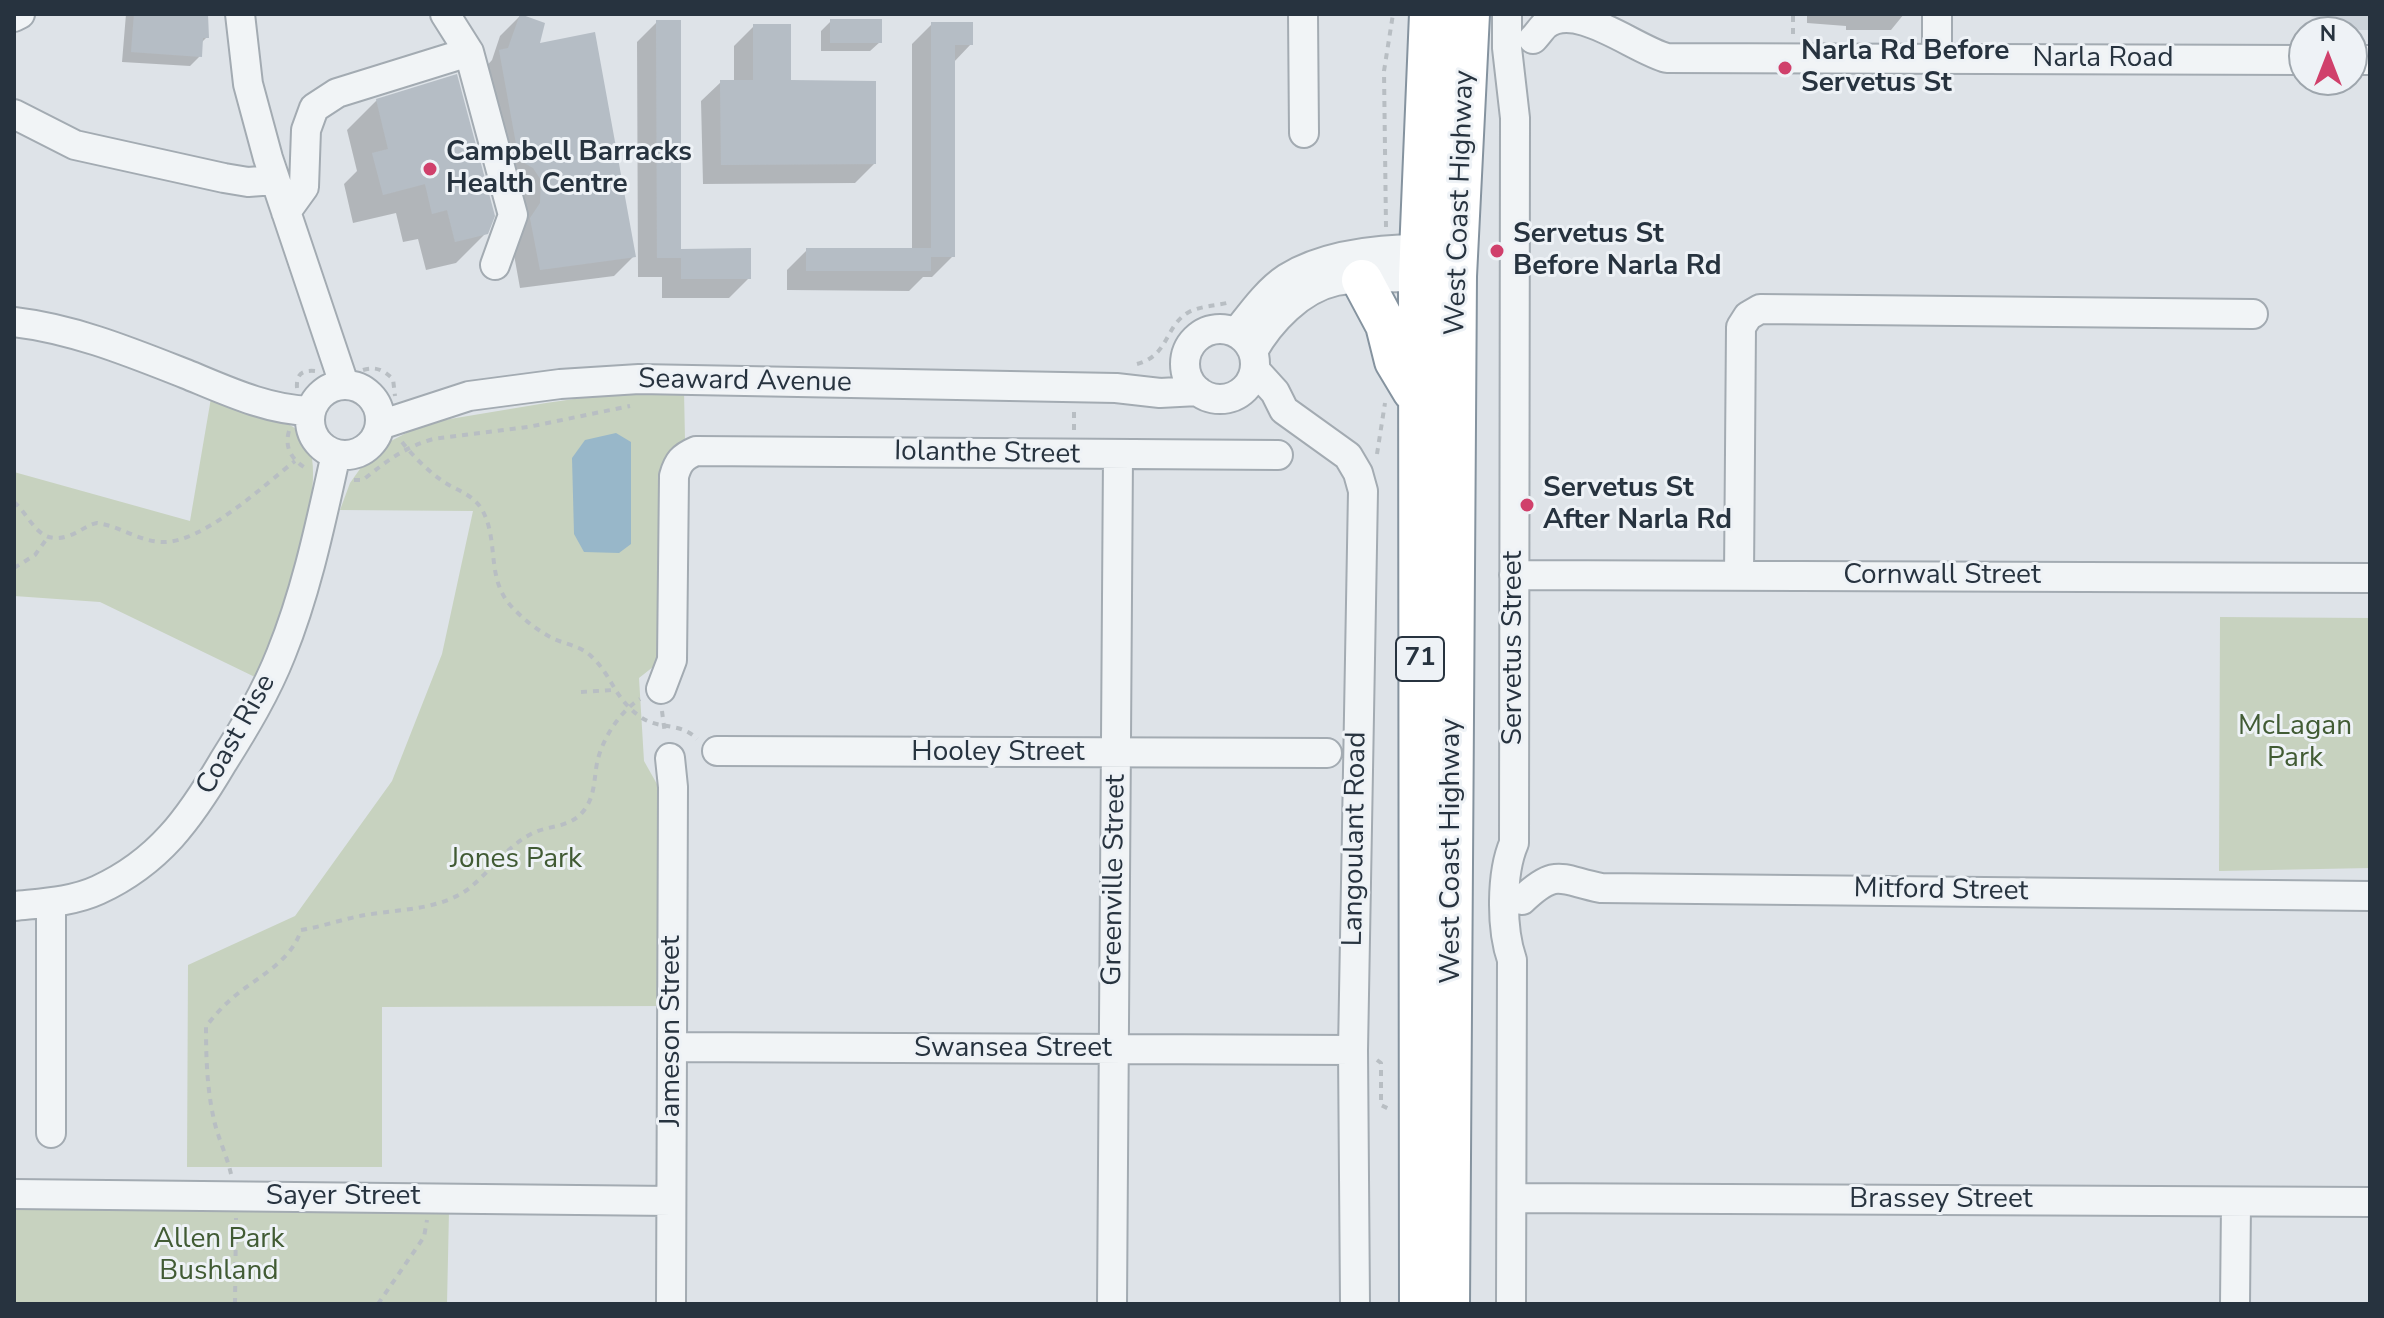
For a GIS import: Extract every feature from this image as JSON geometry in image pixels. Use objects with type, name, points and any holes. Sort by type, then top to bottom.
[{"type":"highway","name":"West Coast Highway","points":[[1430,14],[1438,263],[1449,1304]]},
{"type":"highway","name":"West Coast Highway","points":[[1420,1304],[1419,402],[1469,14]]},
{"type":"highway","points":[[1362,280],[1386,325],[1395,361],[1419,402]]},
{"type":"street","points":[[14,17],[20,14]]},
{"type":"street","points":[[240,14],[248,84],[275,180],[344,384]]},
{"type":"street","points":[[445,14],[469,52],[513,215],[495,265]]},
{"type":"street","points":[[1303,14],[1304,133]]},
{"type":"street","name":"Servetus Street","points":[[1507,14],[1507,48],[1515,118],[1514,843],[1507,860],[1505,939],[1512,960],[1511,1304]]},
{"type":"street","points":[[1937,14],[1937,58]]},
{"type":"street","name":"Narla Road","points":[[1534,27],[1561,18],[1616,24],[1636,46],[1667,58],[2288,60]]},
{"type":"street","name":"Servetus Street","points":[[1515,118],[1534,27]]},
{"type":"street","points":[[286,212],[304,187],[306,130],[314,108],[337,93],[469,52]]},
{"type":"street","points":[[14,114],[75,145],[224,178],[248,182],[275,180]]},
{"type":"street","points":[[1248,351],[1225,329],[1202,334],[1188,351],[1185,362],[1188,378],[1198,391],[1215,398],[1233,396],[1243,390],[1248,351],[1264,299],[1286,279],[1318,264],[1364,255],[1438,263]]},
{"type":"street","points":[[1248,351],[1265,330],[1316,287],[1438,263]]},
{"type":"street","points":[[1739,576],[1741,327],[1748,316],[1760,309],[2253,314]]},
{"type":"street","points":[[14,322],[54,327],[149,360],[240,397],[297,411],[310,411]]},
{"type":"street","name":"Langoulant Road","points":[[1248,351],[1284,410],[1348,456],[1358,473],[1363,491],[1362,1053],[1355,1304]]},
{"type":"street","name":"Seaward Avenue","points":[[380,425],[469,396],[560,384],[639,379],[1073,387],[1185,362]]},
{"type":"street","name":"Seaward Avenue","points":[[1124,377],[1160,393],[1198,391]]},
{"type":"street","points":[[344,384],[368,393],[375,402],[380,425],[369,446],[334,463],[311,433],[310,411],[315,400],[324,392],[344,384]]},
{"type":"street","name":"Langoulant Road","points":[[1233,396],[1259,408],[1284,410]]},
{"type":"street","name":"Iolanthe Street","points":[[661,689],[672,660],[674,476],[684,456],[696,451],[1278,455]]},
{"type":"street","name":"Greenville Street","points":[[1112,1304],[1118,456]]},
{"type":"street","name":"Coast Rise","points":[[14,906],[51,903],[95,891],[134,871],[162,849],[195,809],[260,701],[281,653],[300,597],[334,463]]},
{"type":"street","name":"Cornwall Street","points":[[1514,575],[2370,578]]},
{"type":"street","name":"Hooley Street","points":[[709,748],[1117,754],[1327,753]]},
{"type":"street","name":"Jameson Street","points":[[670,758],[673,787],[671,1304]]},
{"type":"street","name":"Servetus Street","points":[[1512,960],[1521,938],[1522,900],[1522,859],[1514,843]]},
{"type":"street","name":"Mitford Street","points":[[1522,900],[1549,878],[1561,877],[1601,888],[2370,896]]},
{"type":"street","points":[[51,903],[51,1133]]},
{"type":"street","name":"Swansea Street","points":[[672,1047],[1362,1053]]},
{"type":"street","name":"Sayer Street","points":[[14,1194],[671,1201]]},
{"type":"street","name":"Brassey Street","points":[[1512,1198],[2370,1202]]},
{"type":"street","points":[[2235,1304],[2236,1202]]},
{"type":"path","points":[[1378,229],[1384,223],[1384,71],[1393,14]]},
{"type":"path","points":[[1124,377],[1156,356],[1180,319],[1191,312],[1230,303]]},
{"type":"path","points":[[1073,387],[1074,442]]},
{"type":"path","points":[[334,463],[359,482],[382,463],[433,439],[528,427],[643,404]]},
{"type":"path","points":[[407,449],[441,480],[469,495],[478,504],[489,529],[498,587],[510,605],[535,628],[556,640],[576,645],[592,657],[613,690],[649,722],[680,727],[709,748]]},
{"type":"path","points":[[14,502],[34,529],[48,537],[68,537],[97,523],[150,540],[186,539],[210,526],[295,461]]},
{"type":"path","points":[[14,568],[35,555],[48,537]]},
{"type":"path","points":[[235,1304],[236,1197],[211,1099],[206,1026],[227,1002],[284,959],[297,945],[301,930],[366,915],[437,904],[466,891],[533,832],[564,825],[579,817],[595,786],[597,761],[607,737],[628,706],[661,689],[663,726],[670,758]]},
{"type":"path","points":[[581,692],[613,690]]},
{"type":"path","points":[[1362,1053],[1381,1063],[1381,1105],[1395,1112]]},
{"type":"path","points":[[378,1304],[424,1237],[429,1210]]},
{"type":"shaded area","points":[[2304,14],[2370,14],[2370,30],[2368,16]]},
{"type":"green space","name":"Jones Park","points":[[684,391],[685,440],[670,451],[663,467],[663,659],[639,678],[644,761],[662,793],[662,1006],[382,1007],[382,1167],[187,1167],[188,965],[295,916],[392,781],[442,654],[473,511],[340,510],[350,483],[367,459],[389,442],[410,431],[444,420],[623,392]]},
{"type":"green space","points":[[211,398],[262,413],[298,430],[305,438],[312,459],[313,487],[299,557],[257,678],[100,602],[14,596],[14,472],[190,521]]},
{"type":"green space","name":"McLagan Park","points":[[2220,617],[2370,618],[2370,868],[2219,871]]},
{"type":"green space","name":"Allen Park Bushland","points":[[14,1206],[449,1211],[447,1304],[14,1304]]},
{"type":"water","points":[[616,433],[631,442],[631,544],[619,553],[584,552],[574,534],[572,458],[585,440]]},
{"type":"building","points":[[134,14],[208,14],[209,38],[203,38],[202,57],[131,52]]},
{"type":"building","points":[[520,14],[545,23],[540,43],[595,32],[636,257],[540,270],[530,218],[540,203],[541,180],[533,168],[519,160],[499,50],[508,48]]},
{"type":"building","points":[[830,19],[882,19],[882,43],[830,43]]},
{"type":"building","points":[[656,20],[681,20],[681,249],[751,248],[751,279],[681,279],[681,258],[657,258]]},
{"type":"building","points":[[931,22],[973,22],[973,45],[955,45],[955,257],[931,257],[931,271],[806,271],[806,248],[931,248]]},
{"type":"building","points":[[753,24],[791,24],[791,80],[876,81],[876,164],[721,165],[720,80],[753,80]]},
{"type":"building","name":"Campbell Barracks Health Centre","points":[[457,74],[495,216],[488,234],[455,242],[447,210],[432,214],[425,184],[383,195],[372,153],[388,149],[376,99]]},
{"type":"place","name":"Narla Rd Before Servetus St","points":[[1785,68]]},
{"type":"place","name":"Campbell Barracks Health Centre","points":[[430,169]]},
{"type":"place","name":"Servetus St Before Narla Rd","points":[[1497,251]]},
{"type":"place","name":"Servetus St After Narla Rd","points":[[1527,505]]}]
